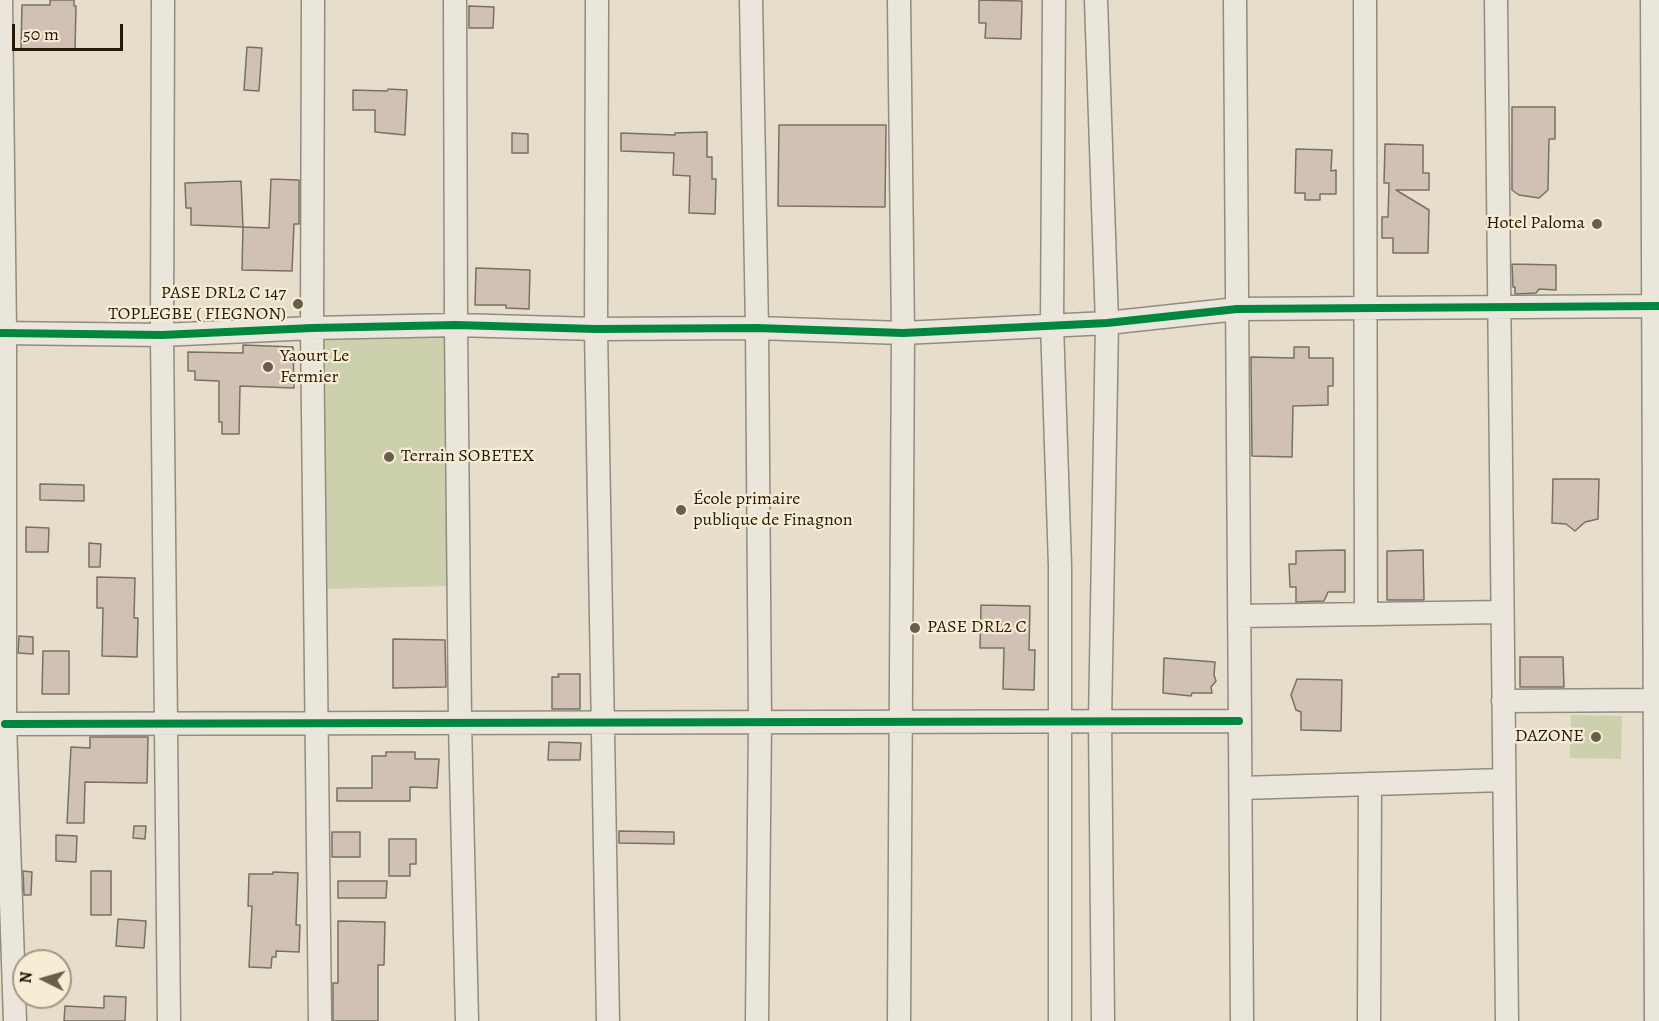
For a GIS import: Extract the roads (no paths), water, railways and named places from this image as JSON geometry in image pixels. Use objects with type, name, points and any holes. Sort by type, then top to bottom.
[{"type":"street","points":[[2,0],[5,724],[15,1021]]},
{"type":"street","points":[[163,0],[162,335],[169,1021]]},
{"type":"street","points":[[313,0],[312,328],[320,1021]]},
{"type":"street","points":[[455,0],[460,723],[467,1021]]},
{"type":"street","points":[[597,0],[596,329],[608,1021]]},
{"type":"street","points":[[751,0],[757,328],[760,722],[757,1021]]},
{"type":"street","points":[[899,0],[903,333],[899,1021]]},
{"type":"street","points":[[1054,0],[1052,324],[1060,567],[1060,1021]]},
{"type":"street","points":[[1096,0],[1107,323],[1101,721],[1103,1021]]},
{"type":"street","points":[[1235,0],[1242,1021]]},
{"type":"street","points":[[1365,0],[1366,614]]},
{"type":"street","points":[[1496,0],[1507,1021]]},
{"type":"street","points":[[1652,0],[1656,306],[1656,1021]]},
{"type":"street","points":[[2,333],[162,335],[312,328],[456,325],[596,329],[757,328],[903,333],[1107,323],[1237,309],[1656,306]]},
{"type":"street","points":[[1239,616],[1502,612]]},
{"type":"street","points":[[1503,701],[1655,700]]},
{"type":"street","points":[[5,724],[1239,721]]},
{"type":"street","points":[[1241,788],[1504,780]]},
{"type":"street","points":[[1369,1021],[1370,784]]},
{"type":"place","name":"Hotel Paloma","points":[[1597,224]]},
{"type":"place","name":"PASE DRL2 C 147 TOPLEGBE ( FIEGNON)","points":[[298,304]]},
{"type":"place","name":"Yaourt Le Fermier","points":[[268,367]]},
{"type":"place","name":"Terrain SOBETEX","points":[[389,457]]},
{"type":"place","name":"École primaire publique de Finagnon","points":[[681,510]]},
{"type":"place","name":"PASE DRL2 C","points":[[915,628]]},
{"type":"place","name":"DAZONE","points":[[1596,737]]}]
